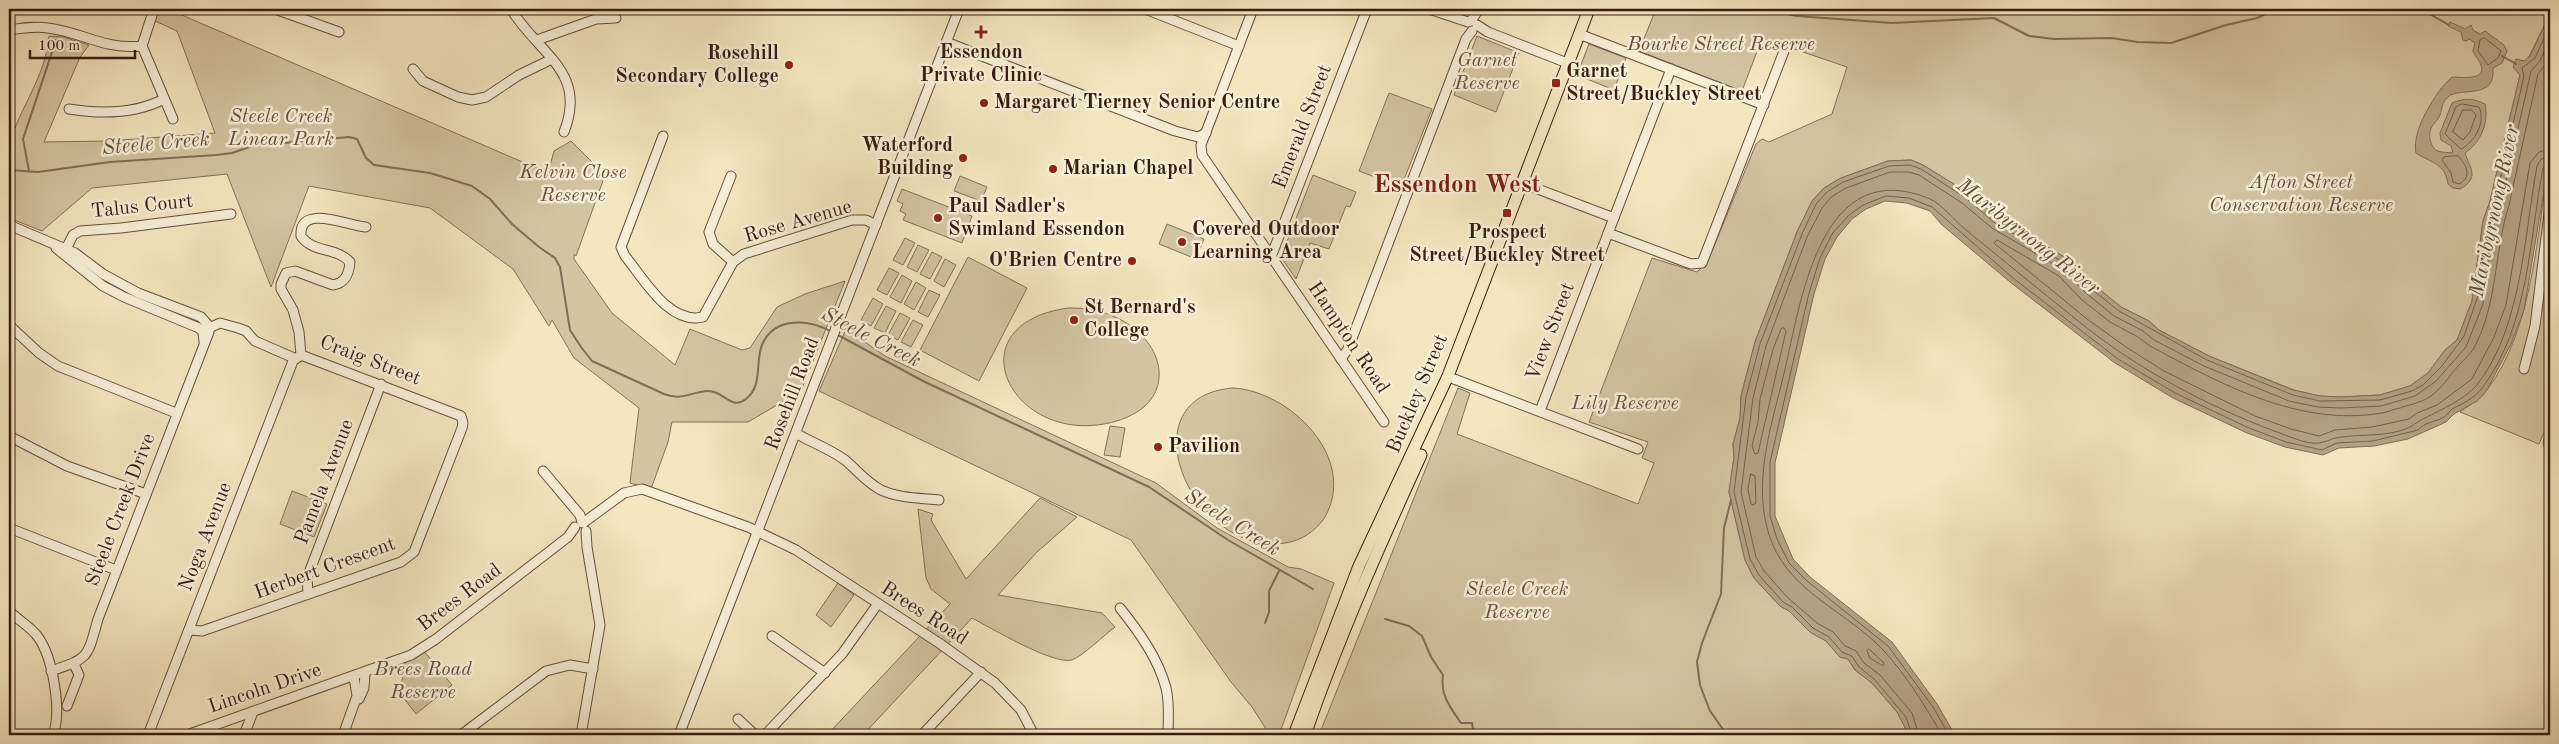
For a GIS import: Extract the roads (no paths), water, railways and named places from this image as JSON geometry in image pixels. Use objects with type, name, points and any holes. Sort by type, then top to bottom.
[{"type":"main road","name":"Buckley Street","points":[[1305,735],[1373,557],[1393,520],[1451,378],[1582,36],[1589,9]]},
{"type":"main road","name":"Buckley Street","points":[[1582,36],[1596,9]]},
{"type":"main road","name":"Buckley Street","points":[[1294,735],[1359,566],[1451,378]]},
{"type":"street","points":[[154,9],[142,46],[173,118]]},
{"type":"street","points":[[275,9],[335,27]]},
{"type":"street","points":[[511,9],[552,59],[568,83],[572,100],[571,114],[564,132]]},
{"type":"street","name":"Rosehill Road","points":[[679,735],[959,9]]},
{"type":"street","points":[[1144,9],[1239,46]]},
{"type":"street","name":"Hampton Road","points":[[1253,9],[1201,148],[1202,155],[1384,422]]},
{"type":"street","name":"Emerald Street","points":[[1270,257],[1367,9]]},
{"type":"street","points":[[1429,9],[1571,65]]},
{"type":"street","points":[[1341,359],[1348,349],[1478,10]]},
{"type":"street","points":[[537,40],[591,21],[616,18]]},
{"type":"street","points":[[9,30],[50,28],[107,44],[142,46]]},
{"type":"street","points":[[1582,36],[1764,105]]},
{"type":"street","points":[[946,42],[1174,132],[1198,138],[1206,134]]},
{"type":"street","points":[[1608,233],[1691,264],[1702,263],[1786,46]]},
{"type":"street","points":[[413,69],[423,81],[458,97],[472,100],[486,97],[519,75],[552,59]]},
{"type":"street","name":"View Street","points":[[1540,411],[1671,69]]},
{"type":"street","points":[[68,109],[90,113],[106,113],[138,108],[164,99]]},
{"type":"street","name":"Rose Avenue","points":[[663,136],[621,247],[625,256],[667,307],[686,316],[695,319],[703,317],[733,262],[744,254],[852,220],[866,220],[876,225]]},
{"type":"street","points":[[731,176],[709,232],[713,244],[733,262]]},
{"type":"street","points":[[1525,184],[1614,218]]},
{"type":"street","points":[[2524,368],[2535,326],[2550,206]]},
{"type":"street","name":"Talus Court","points":[[66,249],[73,235],[80,231],[121,228],[231,214]]},
{"type":"street","name":"Craig Street","points":[[366,227],[315,218],[305,221],[302,225],[301,236],[304,242],[345,256],[350,262],[347,276],[338,284],[295,271],[286,274],[282,278],[281,289],[292,306],[299,332],[298,356],[381,384],[458,414]]},
{"type":"street","points":[[9,225],[84,258],[119,284],[201,317],[206,329]]},
{"type":"street","points":[[52,244],[103,286],[124,297],[206,329],[220,323],[238,328],[261,344],[298,356]]},
{"type":"street","points":[[9,325],[58,366],[176,413]]},
{"type":"street","name":"Steele Creek Drive","points":[[74,664],[83,659],[90,645],[116,570],[204,342],[206,329]]},
{"type":"street","name":"Noga Avenue","points":[[150,735],[189,630],[298,356]]},
{"type":"street","points":[[1451,378],[1638,449]]},
{"type":"street","name":"Pamela Avenue","points":[[308,594],[307,578],[381,384]]},
{"type":"street","name":"Herbert Crescent","points":[[189,630],[202,631],[410,557],[419,539],[462,428],[463,420],[458,414]]},
{"type":"street","points":[[796,434],[828,449],[847,462],[864,479],[882,490],[905,496],[938,500]]},
{"type":"street","points":[[9,436],[67,466],[146,494]]},
{"type":"street","points":[[544,471],[574,510],[581,528],[587,547],[600,625],[581,735]]},
{"type":"street","name":"Brees Road","points":[[365,673],[405,658],[430,644],[624,493],[642,489],[778,540],[995,683],[1021,710],[1034,735]]},
{"type":"street","points":[[9,528],[116,570]]},
{"type":"street","points":[[765,735],[825,673],[855,638],[877,605]]},
{"type":"street","points":[[1120,608],[1138,631],[1160,671],[1167,690],[1168,735]]},
{"type":"street","points":[[9,611],[18,621],[38,636],[51,671],[57,714],[53,735]]},
{"type":"street","points":[[9,617],[18,621]]},
{"type":"street","points":[[772,636],[825,673]]},
{"type":"street","points":[[51,671],[74,664],[79,675],[68,706]]},
{"type":"street","points":[[462,735],[546,671],[570,665],[592,670]]},
{"type":"street","points":[[922,735],[980,672]]},
{"type":"street","name":"Lincoln Drive","points":[[187,735],[365,673],[364,688],[343,735]]},
{"type":"street","name":"Lincoln Drive","points":[[354,676],[358,689],[354,708]]},
{"type":"street","points":[[244,735],[253,712]]},
{"type":"street","points":[[738,719],[754,735]]},
{"type":"water","name":"Maribyrnong River","points":[[2550,14],[2550,155],[2524,310],[2511,344],[2487,390],[2477,401],[2454,414],[2446,422],[2408,439],[2374,446],[2339,448],[2323,455],[2285,447],[2247,433],[2173,398],[2115,363],[2010,282],[1941,224],[1930,211],[1907,203],[1885,201],[1866,209],[1852,219],[1837,237],[1825,259],[1814,294],[1775,463],[1775,516],[1793,559],[1810,577],[1892,642],[1937,704],[1955,735],[1909,735],[1897,712],[1872,683],[1855,670],[1848,659],[1840,657],[1826,641],[1810,632],[1789,611],[1780,606],[1754,578],[1745,560],[1729,492],[1734,457],[1733,444],[1740,418],[1741,396],[1755,342],[1797,232],[1812,201],[1824,188],[1841,178],[1888,161],[1911,160],[1923,165],[1970,194],[1998,218],[2071,261],[2094,285],[2121,307],[2149,321],[2159,330],[2209,356],[2293,390],[2320,396],[2380,395],[2410,386],[2428,373],[2445,350],[2457,340],[2472,301],[2483,221],[2490,201],[2520,75],[2513,67],[2516,59],[2524,61],[2530,56]]},
{"type":"water","points":[[2450,22],[2465,29],[2471,25],[2473,30],[2480,34],[2485,31],[2504,45],[2507,51],[2502,63],[2493,68],[2489,85],[2483,89],[2461,92],[2448,97],[2443,103],[2439,117],[2431,128],[2430,138],[2433,147],[2440,152],[2453,153],[2451,146],[2441,140],[2440,133],[2452,103],[2468,99],[2485,104],[2485,125],[2479,138],[2471,149],[2465,153],[2471,168],[2472,177],[2460,189],[2453,188],[2448,184],[2441,168],[2416,153],[2415,144],[2426,112],[2446,83],[2452,77],[2477,76],[2482,70],[2473,51],[2475,43],[2469,39],[2467,41],[2463,40],[2461,32],[2448,26]]},
{"type":"waterway","points":[[1764,9],[1797,16],[1892,23],[1994,18],[2029,36],[2054,39],[2112,38],[2137,42],[2171,43],[2226,25],[2257,18],[2276,9]]},
{"type":"waterway","points":[[2421,9],[2449,25]]},
{"type":"waterway","points":[[29,171],[23,139],[56,40]]},
{"type":"waterway","points":[[2502,56],[2516,64]]},
{"type":"waterway","name":"Steele Creek","points":[[9,170],[38,172],[110,162],[216,155],[232,153],[252,146],[349,137],[357,139],[366,158],[374,165],[430,173],[472,186],[490,199],[512,224],[555,258],[560,267],[570,330],[592,361],[664,394],[676,397],[708,391],[736,403],[741,402],[751,394],[755,387],[762,345],[775,329],[783,325],[803,323],[813,324],[832,332]]},
{"type":"waterway","name":"Steele Creek","points":[[836,334],[923,381],[1149,487],[1228,540],[1313,589]]},
{"type":"waterway","name":"Steele Creek","points":[[1727,735],[1710,711],[1700,685],[1697,662],[1702,643],[1721,594],[1724,528],[1731,500]]},
{"type":"waterway","points":[[1265,623],[1269,612],[1269,591],[1279,571]]},
{"type":"waterway","name":"Steele Creek","points":[[1385,619],[1409,626],[1422,636],[1431,657],[1443,675],[1444,695],[1461,723],[1472,723],[1474,735]]},
{"type":"place","name":"Essendon Private Clinic","points":[[981,32]]},
{"type":"place","name":"Rosehill Secondary College","points":[[789,65]]},
{"type":"place","name":"Garnet Street/Buckley Street","points":[[1556,83]]},
{"type":"place","name":"Margaret Tierney Senior Centre","points":[[984,103]]},
{"type":"place","name":"Waterford Building","points":[[963,158]]},
{"type":"place","name":"Marian Chapel","points":[[1053,169]]},
{"type":"place","name":"Prospect Street/Buckley Street","points":[[1507,213]]},
{"type":"place","name":"Paul Sadler's Swimland Essendon","points":[[938,218]]},
{"type":"place","name":"Covered Outdoor Learning Area","points":[[1182,242]]},
{"type":"place","name":"O'Brien Centre","points":[[1132,261]]},
{"type":"place","name":"St Bernard's College","points":[[1074,320]]},
{"type":"place","name":"Pavilion","points":[[1158,447]]},
{"type":"district","name":"Essendon West","points":[[1457,185]]},
{"type":"park label","name":"Bourke Street Reserve","points":[[1721,45]]},
{"type":"park label","name":"Garnet Reserve","points":[[1487,72]]},
{"type":"park label","name":"Steele Creek Linear Park","points":[[281,128]]},
{"type":"park label","name":"Kelvin Close Reserve","points":[[573,184]]},
{"type":"park label","name":"Afton Street Conservation Reserve","points":[[2301,194]]},
{"type":"park label","name":"Lily Reserve","points":[[1625,404]]},
{"type":"park label","name":"Steele Creek Reserve","points":[[1517,602]]},
{"type":"park label","name":"Brees Road Reserve","points":[[423,682]]}]
